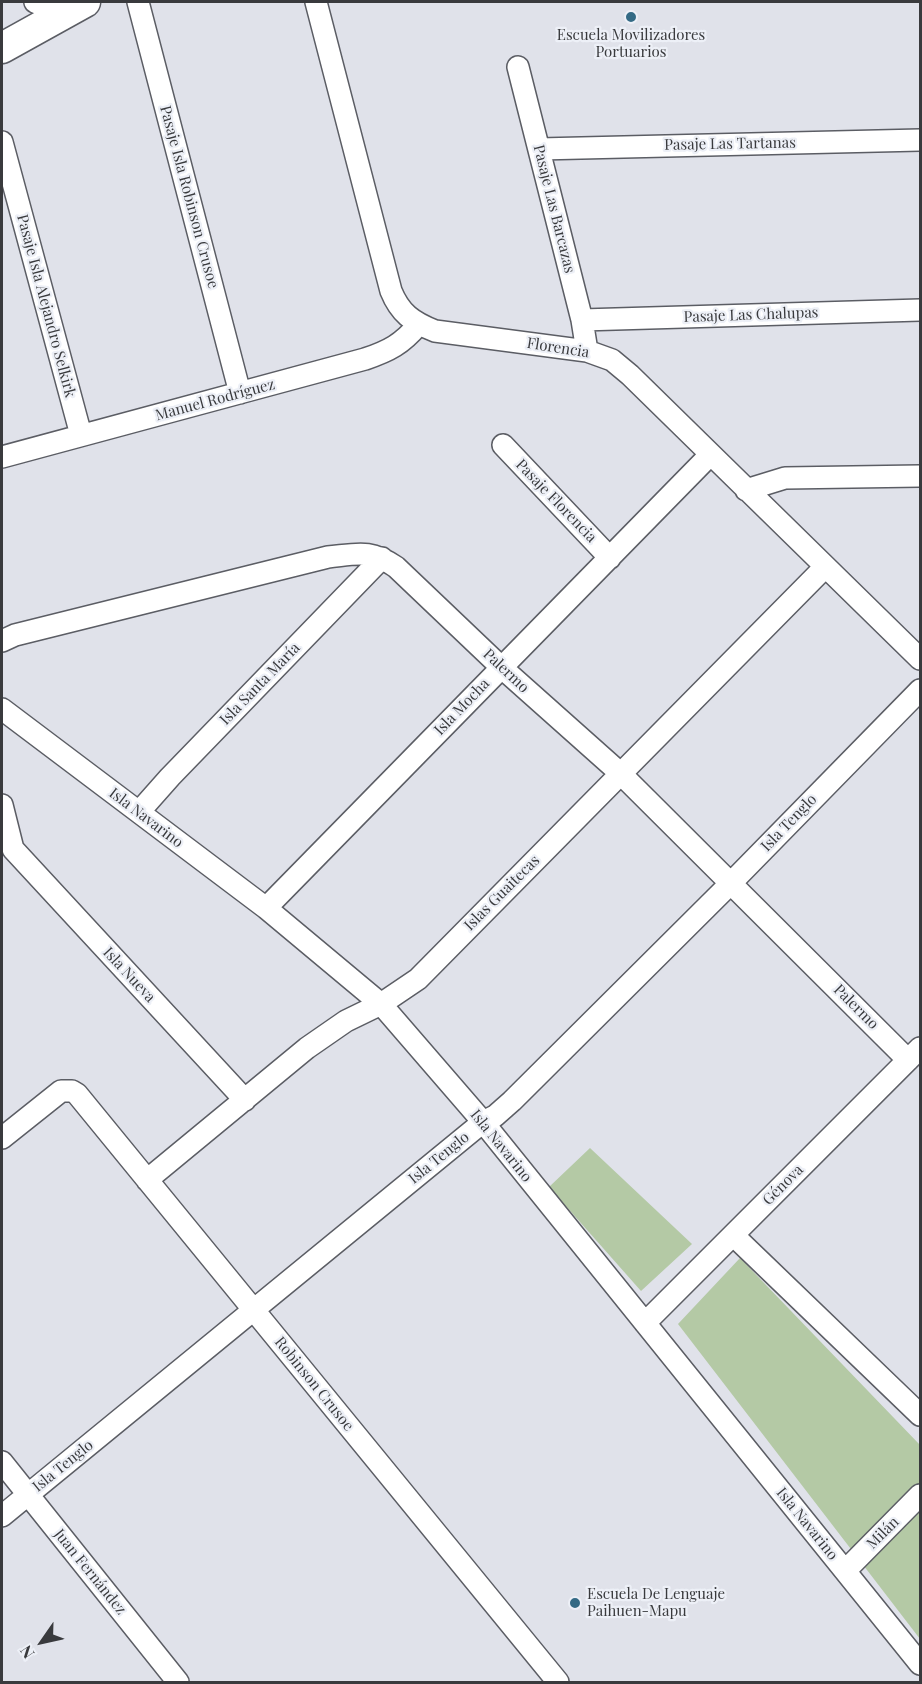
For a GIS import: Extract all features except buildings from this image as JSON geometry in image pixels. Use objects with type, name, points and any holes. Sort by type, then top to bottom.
[{"type":"street","points":[[35,2],[74,8]]},
{"type":"street","name":"Pasaje Isla Robinson Crusoe","points":[[138,2],[240,393]]},
{"type":"street","name":"Florencia","points":[[316,2],[391,291],[396,304],[406,315],[418,325],[435,331],[587,351],[612,360],[921,659]]},
{"type":"street","points":[[2,48],[74,8]]},
{"type":"street","name":"Pasaje Las Barcazas","points":[[518,67],[582,320],[587,351]]},
{"type":"street","name":"Pasaje Las Tartanas","points":[[539,149],[921,140]]},
{"type":"street","name":"Pasaje Isla Alejandro Selkirk","points":[[2,142],[81,435]]},
{"type":"street","name":"Pasaje Las Chalupas","points":[[582,320],[921,310]]},
{"type":"street","name":"Manuel Rodríguez","points":[[2,457],[365,359],[398,345],[418,325]]},
{"type":"street","name":"Pasaje Florencia","points":[[503,445],[610,558]]},
{"type":"street","name":"Isla Mocha","points":[[266,909],[710,454]]},
{"type":"street","points":[[746,490],[785,478],[921,476]]},
{"type":"street","points":[[2,641],[15,635],[327,557],[367,553],[382,558]]},
{"type":"street","name":"Palermo","points":[[382,558],[396,567],[501,667],[620,773],[731,883],[914,1054]]},
{"type":"street","name":"Isla Santa María","points":[[139,812],[382,558]]},
{"type":"street","name":"Islas Guaitecas","points":[[147,1180],[307,1048],[418,979],[825,567]]},
{"type":"street","name":"Isla Tenglo","points":[[2,1516],[483,1122],[495,1116],[512,1101],[921,690]]},
{"type":"street","name":"Isla Navarino","points":[[2,709],[266,909],[381,1004],[483,1122],[921,1664]]},
{"type":"street","points":[[2,805],[7,850]]},
{"type":"street","name":"Isla Nueva","points":[[7,850],[244,1100]]},
{"type":"street","name":"Génova","points":[[645,1323],[914,1054]]},
{"type":"street","name":"Robinson Crusoe","points":[[2,1136],[56,1094],[66,1090],[77,1094],[558,1683]]},
{"type":"street","points":[[733,1235],[921,1415]]},
{"type":"street","name":"Juan Fernández","points":[[2,1462],[178,1683]]},
{"type":"street","name":"Milán","points":[[845,1571],[921,1495]]},
{"type":"green space","points":[[590,1148],[692,1244],[641,1291],[549,1187]]},
{"type":"green space","points":[[740,1258],[920,1445],[920,1639],[678,1324]]},
{"type":"place","name":"Escuela Movilizadores Portuarios","points":[[631,17]]},
{"type":"place","name":"Escuela De Lenguaje Paihuen-Mapu","points":[[575,1603]]}]
